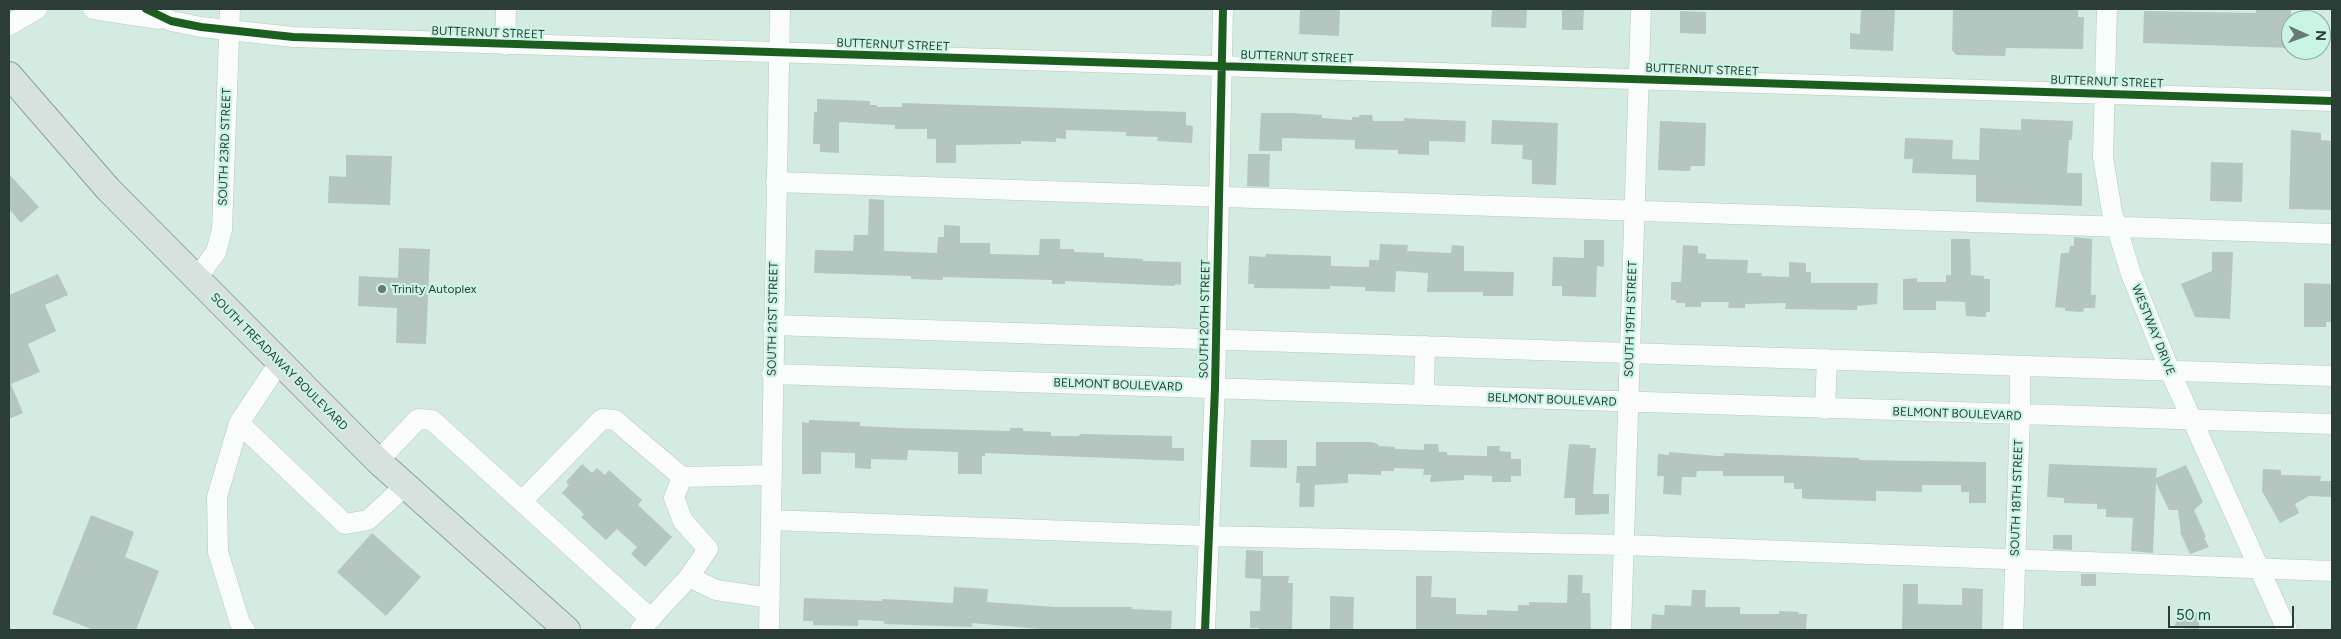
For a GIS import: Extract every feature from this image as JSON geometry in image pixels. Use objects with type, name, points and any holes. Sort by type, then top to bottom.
[{"type":"main road","name":"SOUTH TREADAWAY BOULEVARD","points":[[9,75],[108,189],[279,363],[378,461],[561,628]]},
{"type":"street","points":[[9,25],[37,9]]},
{"type":"street","points":[[93,9],[171,21]]},
{"type":"street","name":"BUTTERNUT STREET","points":[[146,9],[171,21],[230,31],[293,37],[2332,101]]},
{"type":"street","name":"SOUTH 23RD STREET","points":[[196,278],[216,252],[222,230],[230,9]]},
{"type":"street","points":[[505,45],[506,9]]},
{"type":"street","name":"SOUTH 21ST STREET","points":[[769,630],[772,374],[780,9]]},
{"type":"street","name":"SOUTH 20TH STREET","points":[[1204,630],[1215,388],[1223,9]]},
{"type":"street","name":"SOUTH 19TH STREET","points":[[1621,630],[1641,9]]},
{"type":"street","name":"WESTWAY DRIVE","points":[[2106,9],[2103,157],[2116,226],[2131,274],[2170,371],[2287,630]]},
{"type":"street","points":[[776,182],[2332,234]]},
{"type":"street","points":[[773,326],[2332,376]]},
{"type":"street","points":[[1424,396],[1425,346]]},
{"type":"street","points":[[1825,409],[1827,359]]},
{"type":"street","points":[[245,630],[240,623],[218,552],[217,497],[239,423],[279,363]]},
{"type":"street","name":"SOUTH 18TH STREET","points":[[2012,630],[2020,367]]},
{"type":"street","name":"BELMONT BOULEVARD","points":[[772,374],[2020,416],[2332,424]]},
{"type":"street","points":[[522,501],[602,419],[615,420],[682,477],[772,475]]},
{"type":"street","points":[[378,461],[418,420],[432,420],[522,501],[645,624],[690,577],[708,549],[682,521],[674,498],[682,477]]},
{"type":"street","points":[[239,423],[346,524],[368,520],[405,486]]},
{"type":"street","points":[[771,520],[1207,536],[1624,545],[2260,570],[2332,571]]},
{"type":"street","points":[[690,577],[716,590],[770,598]]},
{"type":"building","points":[[1300,9],[1340,9],[1339,36],[1299,34]]},
{"type":"building","points":[[1492,9],[1527,9],[1526,28],[1491,27]]},
{"type":"building","points":[[1562,9],[1584,9],[1583,30],[1562,30]]},
{"type":"building","points":[[1861,9],[1895,9],[1893,51],[1850,49],[1850,33],[1860,34]]},
{"type":"building","points":[[1953,9],[2078,9],[2078,17],[2084,17],[2083,49],[2006,48],[2005,56],[1956,55],[1952,50]]},
{"type":"building","points":[[2256,9],[2291,9],[2281,10],[2281,48],[2143,43],[2144,11],[2256,13]]},
{"type":"building","points":[[1680,11],[1706,12],[1706,34],[1680,33]]},
{"type":"building","points":[[817,99],[870,101],[870,105],[877,105],[877,107],[902,107],[902,103],[1186,112],[1186,125],[1193,126],[1192,143],[1157,141],[1158,137],[1126,136],[1126,132],[1066,130],[1066,139],[1056,138],[1056,142],[1021,141],[1021,144],[956,145],[956,163],[936,163],[936,139],[927,139],[927,129],[895,129],[895,125],[839,122],[839,153],[820,152],[820,144],[813,144],[814,112],[817,112]]},
{"type":"building","points":[[1261,113],[1322,115],[1322,118],[1352,120],[1352,117],[1359,117],[1359,115],[1372,115],[1373,121],[1404,121],[1404,118],[1466,121],[1465,142],[1429,141],[1429,155],[1398,154],[1398,150],[1355,149],[1355,140],[1282,138],[1282,151],[1259,151]]},
{"type":"building","points":[[2021,119],[2073,121],[2072,140],[2069,140],[2067,173],[2082,173],[2082,206],[1976,202],[1976,175],[1912,173],[1913,159],[1904,159],[1905,138],[1953,140],[1952,159],[1979,160],[1980,128],[2021,130]]},
{"type":"building","points":[[1492,120],[1558,123],[1556,185],[1532,184],[1532,160],[1522,159],[1523,145],[1491,144]]},
{"type":"building","points":[[1660,121],[1706,123],[1705,166],[1691,166],[1690,171],[1658,170]]},
{"type":"building","points":[[2291,130],[2321,133],[2321,140],[2332,141],[2332,210],[2289,209]]},
{"type":"building","points":[[1248,154],[1270,154],[1269,187],[1247,186]]},
{"type":"building","points":[[346,155],[392,156],[390,205],[328,203],[329,176],[346,177]]},
{"type":"building","points":[[2211,162],[2243,163],[2242,202],[2210,201]]},
{"type":"building","points":[[9,174],[39,207],[21,223],[9,209]]},
{"type":"building","points":[[869,199],[884,200],[884,251],[937,253],[938,237],[944,237],[944,225],[960,226],[960,243],[990,243],[990,254],[1039,255],[1040,239],[1060,239],[1060,249],[1074,249],[1074,252],[1104,253],[1104,257],[1143,259],[1143,261],[1181,262],[1181,285],[1065,281],[1065,284],[1052,284],[1052,280],[943,277],[943,280],[911,279],[911,276],[814,273],[815,250],[853,251],[854,235],[868,235]]},
{"type":"building","points":[[2074,237],[2092,239],[2091,295],[2096,295],[2095,308],[2084,308],[2083,312],[2065,311],[2065,308],[2055,307],[2061,253],[2069,253],[2070,246],[2074,246]]},
{"type":"building","points":[[1951,239],[1970,239],[1971,275],[1984,276],[1984,279],[1990,279],[1990,312],[1986,312],[1986,317],[1966,316],[1965,302],[1936,301],[1936,310],[1903,310],[1903,279],[1917,278],[1917,282],[1946,282],[1946,275],[1951,275]]},
{"type":"building","points":[[1584,240],[1604,240],[1604,267],[1597,266],[1596,297],[1562,296],[1562,286],[1552,286],[1553,257],[1584,258]]},
{"type":"building","points":[[1380,244],[1408,245],[1407,251],[1451,253],[1452,245],[1464,246],[1464,271],[1514,272],[1513,296],[1483,296],[1483,292],[1427,292],[1428,273],[1396,271],[1395,292],[1365,291],[1365,287],[1330,286],[1330,289],[1254,288],[1254,284],[1248,284],[1249,256],[1265,257],[1266,254],[1331,256],[1331,266],[1369,267],[1369,260],[1379,260]]},
{"type":"building","points":[[1683,245],[1698,246],[1698,253],[1706,254],[1706,259],[1748,260],[1747,273],[1762,273],[1761,276],[1789,277],[1789,262],[1806,263],[1806,272],[1811,272],[1811,283],[1878,283],[1877,304],[1857,306],[1857,310],[1785,309],[1786,303],[1745,304],[1745,308],[1728,308],[1729,302],[1701,302],[1701,307],[1685,307],[1685,303],[1676,303],[1676,300],[1671,300],[1671,282],[1681,282]]},
{"type":"building","points":[[399,248],[430,249],[426,344],[396,343],[397,308],[358,306],[359,276],[398,278]]},
{"type":"building","points":[[2212,252],[2233,252],[2230,319],[2195,317],[2181,284],[2212,271]]},
{"type":"building","points":[[58,274],[68,295],[45,305],[56,331],[28,344],[40,372],[11,384],[23,413],[9,419],[9,295]]},
{"type":"building","points":[[2304,283],[2332,284],[2332,322],[2326,322],[2326,327],[2304,327]]},
{"type":"building","points":[[809,420],[860,422],[860,426],[900,428],[1010,431],[1010,428],[1023,428],[1023,431],[1051,432],[1051,436],[1079,436],[1080,434],[1172,436],[1172,448],[1184,448],[1184,461],[985,453],[985,456],[982,456],[982,474],[958,474],[958,452],[908,450],[907,460],[871,459],[871,469],[855,468],[855,453],[821,452],[821,474],[802,474],[802,422],[809,423]]},
{"type":"building","points":[[1251,440],[1287,440],[1287,468],[1250,467]]},
{"type":"building","points":[[1316,442],[1371,442],[1378,444],[1378,446],[1395,447],[1395,449],[1424,450],[1424,444],[1438,444],[1439,452],[1447,452],[1447,455],[1487,456],[1487,446],[1500,446],[1499,451],[1511,452],[1511,459],[1521,459],[1521,476],[1511,476],[1511,482],[1492,482],[1492,476],[1464,475],[1464,480],[1430,482],[1431,475],[1423,475],[1424,469],[1394,468],[1394,471],[1381,471],[1381,475],[1348,474],[1348,483],[1315,485],[1314,507],[1299,507],[1300,483],[1296,483],[1297,466],[1316,466]]},
{"type":"building","points":[[1569,444],[1590,445],[1590,448],[1596,448],[1593,494],[1609,494],[1609,514],[1575,515],[1575,498],[1564,498]]},
{"type":"building","points":[[1669,452],[1717,456],[1724,456],[1724,453],[1859,458],[1859,460],[1986,462],[1986,503],[1969,503],[1969,492],[1961,492],[1961,485],[1922,485],[1922,492],[1876,491],[1876,501],[1808,499],[1802,498],[1802,489],[1794,489],[1794,483],[1784,483],[1784,476],[1723,476],[1723,471],[1697,471],[1696,477],[1682,477],[1681,495],[1663,494],[1664,476],[1657,476],[1658,454],[1669,455]]},
{"type":"building","points":[[582,464],[592,473],[597,468],[605,475],[609,470],[642,500],[638,505],[672,537],[645,567],[631,554],[637,547],[617,529],[606,540],[581,517],[584,514],[562,493],[569,485],[566,482]]},
{"type":"building","points":[[2049,464],[2157,468],[2156,478],[2186,465],[2203,502],[2194,510],[2209,547],[2190,554],[2180,532],[2178,510],[2169,510],[2156,483],[2153,553],[2131,551],[2133,518],[2106,517],[2106,509],[2097,509],[2097,504],[2064,503],[2064,498],[2047,497]]},
{"type":"building","points":[[2263,469],[2281,470],[2281,475],[2321,476],[2320,481],[2332,481],[2332,497],[2309,496],[2295,504],[2299,513],[2280,523],[2262,491]]},
{"type":"building","points":[[91,515],[134,532],[125,557],[159,571],[136,630],[94,630],[52,614]]},
{"type":"building","points":[[372,533],[421,577],[386,616],[337,572]]},
{"type":"building","points":[[2053,535],[2072,535],[2072,550],[2053,549]]},
{"type":"building","points":[[1246,550],[1263,551],[1263,576],[1289,576],[1288,583],[1293,583],[1292,630],[1259,630],[1259,628],[1250,628],[1250,611],[1260,611],[1261,579],[1245,578]]},
{"type":"building","points":[[2081,574],[2096,574],[2096,586],[2081,586]]},
{"type":"building","points":[[1568,575],[1583,575],[1582,593],[1590,593],[1591,630],[1416,630],[1416,576],[1432,576],[1431,597],[1456,598],[1456,614],[1487,615],[1487,610],[1518,611],[1518,605],[1529,605],[1529,602],[1567,603]]},
{"type":"building","points":[[1903,584],[1918,584],[1918,604],[1962,605],[1962,588],[1983,589],[1982,630],[1902,630]]},
{"type":"building","points":[[954,587],[988,589],[987,602],[1056,607],[1132,607],[1132,609],[1172,611],[1171,630],[1041,629],[972,623],[972,627],[884,624],[884,621],[858,620],[858,626],[813,625],[813,621],[803,621],[804,598],[882,601],[882,599],[953,603]]},
{"type":"building","points":[[1692,590],[1706,590],[1705,607],[1740,607],[1740,614],[1779,614],[1779,611],[1807,614],[1806,630],[1651,630],[1652,614],[1664,615],[1665,605],[1691,606]]},
{"type":"building","points":[[1330,596],[1354,597],[1353,630],[1330,630]]},
{"type":"building","points":[[2179,612],[2199,613],[2199,629],[2174,628]]},
{"type":"cycle path","points":[[146,9],[171,21],[201,27],[293,37],[2332,101]]},
{"type":"cycle path","points":[[1205,630],[1215,388],[1223,9]]},
{"type":"place","name":"Trinity Autoplex","points":[[382,289]]}]
